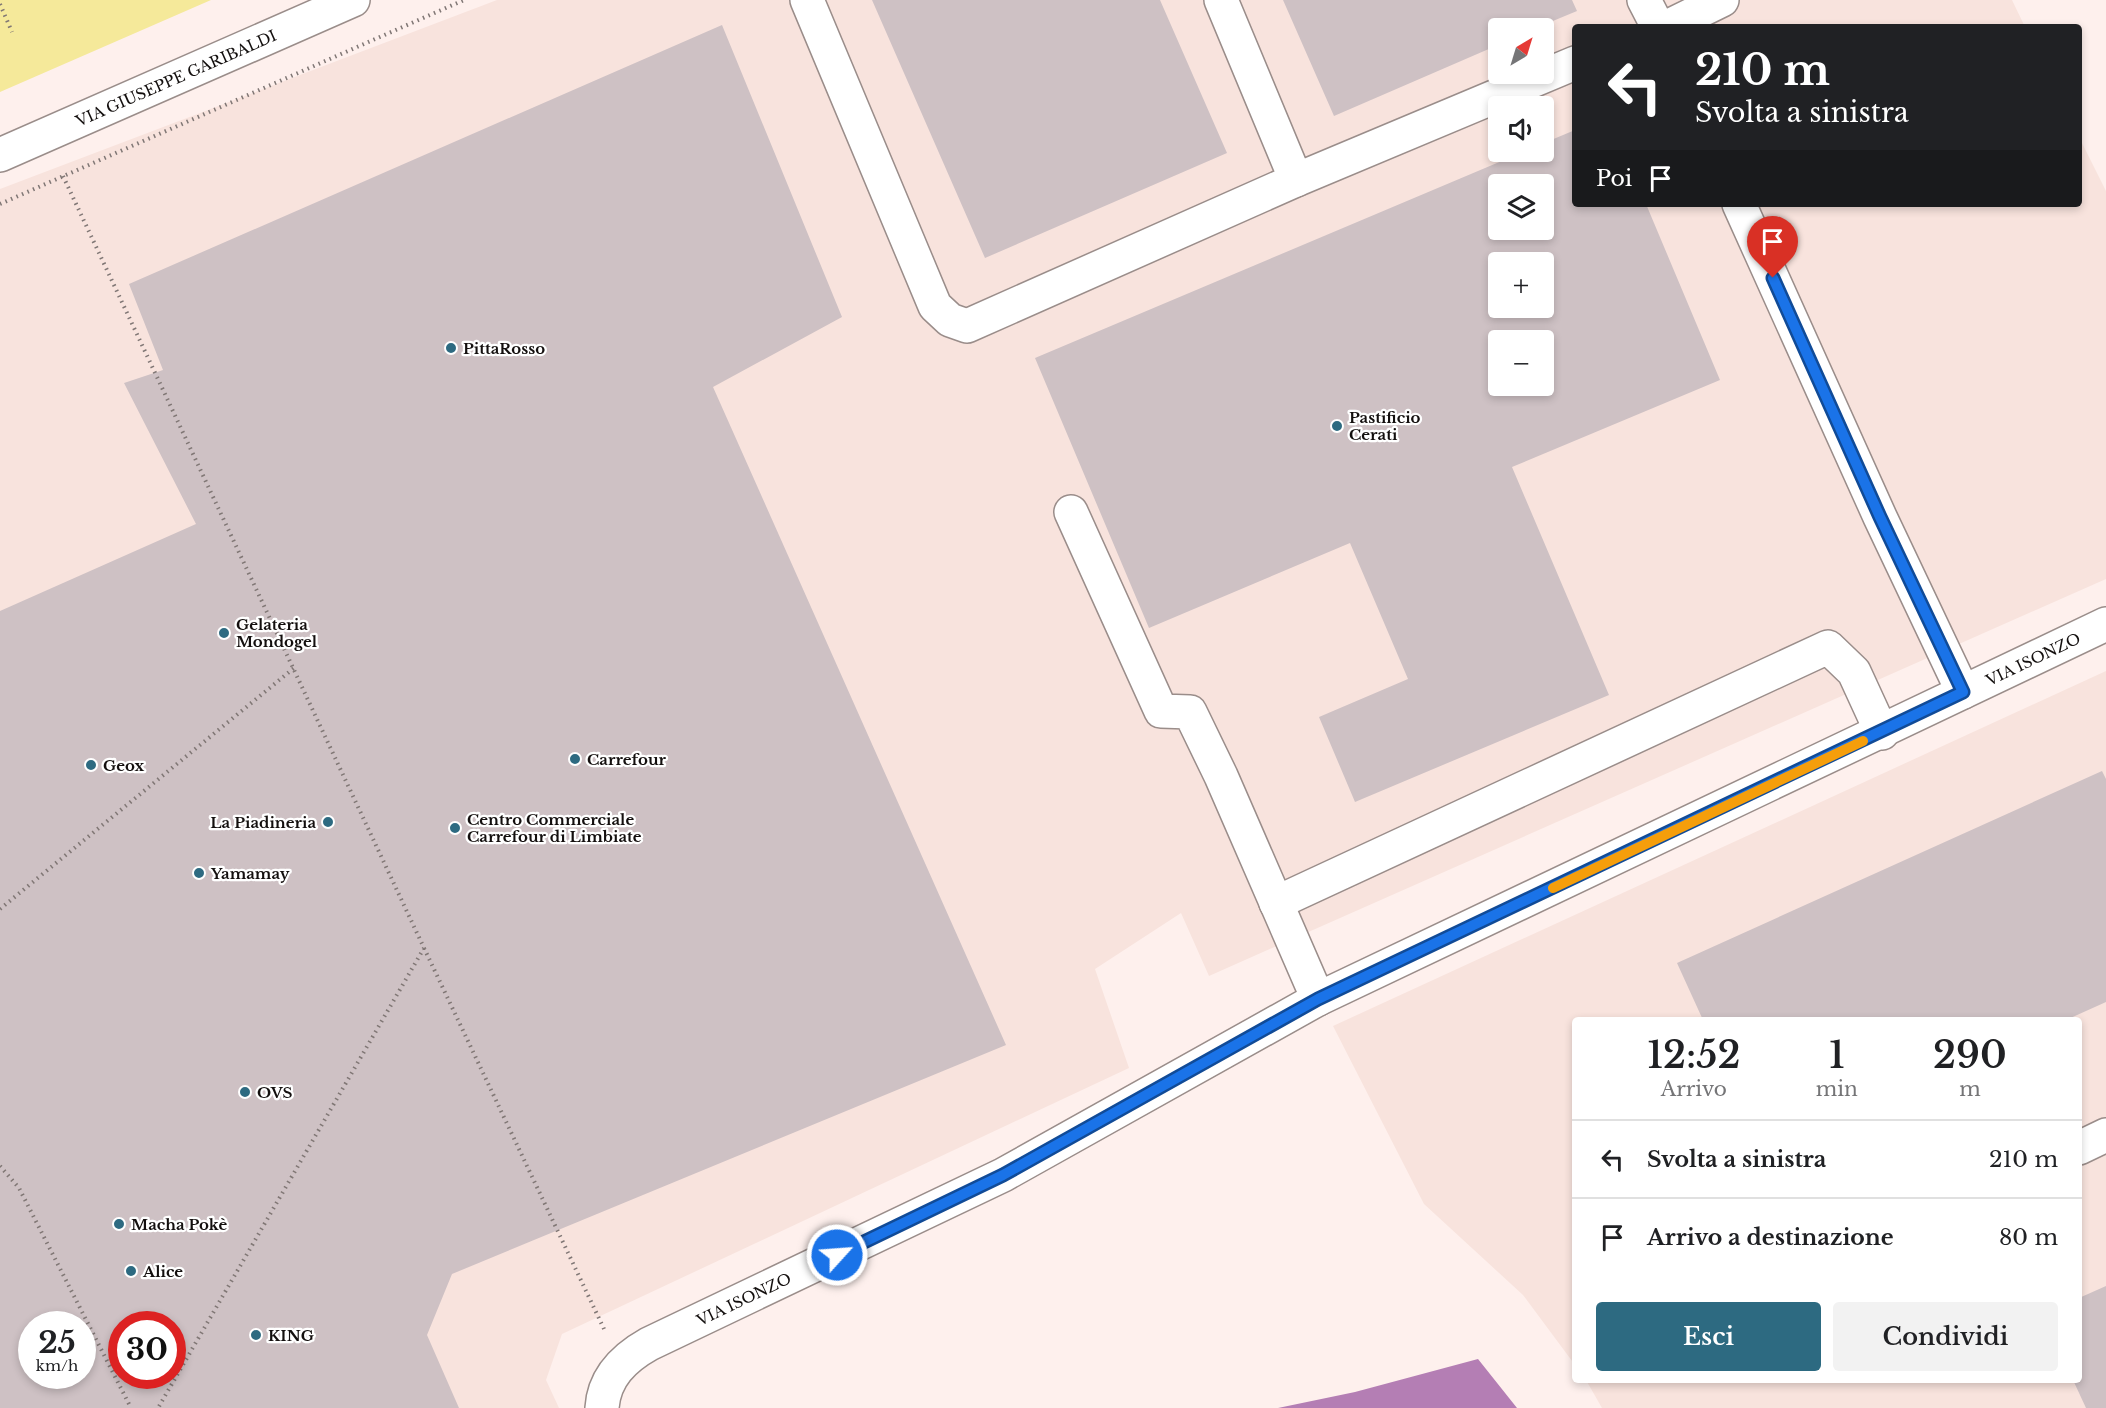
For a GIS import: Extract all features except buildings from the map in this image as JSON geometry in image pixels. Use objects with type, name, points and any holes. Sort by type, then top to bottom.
[{"type":"street","name":"VIA GIUSEPPE GARIBALDI","points":[[0,155],[353,0]]},
{"type":"street","points":[[807,0],[935,306],[950,320],[967,326],[1296,180],[1572,64]]},
{"type":"street","points":[[1221,0],[1296,180]]},
{"type":"street","points":[[1644,0],[1656,24]]},
{"type":"street","points":[[1672,24],[1722,0]]},
{"type":"street","points":[[1740,207],[1880,517],[1963,692]]},
{"type":"street","points":[[1071,512],[1161,711],[1190,712],[1221,776],[1318,999]]},
{"type":"street","name":"VIA ISONZO","points":[[602,1408],[611,1378],[628,1356],[1003,1175],[1318,999],[1882,733],[2106,624]]},
{"type":"street","points":[[1276,903],[1828,647],[1854,672],[1882,733]]},
{"type":"street","points":[[2082,1147],[2106,1135]]},
{"type":"path","points":[[0,204],[464,0]]},
{"type":"path","points":[[0,4],[12,32]]},
{"type":"path","points":[[63,176],[605,1331]]},
{"type":"path","points":[[0,909],[294,668]]},
{"type":"path","points":[[158,1408],[424,948]]},
{"type":"path","points":[[0,1166],[19,1188],[131,1408]]},
{"type":"shaded area","points":[[0,0],[211,0],[0,92]]},
{"type":"shaded area","points":[[497,0],[2012,0],[2024,24],[1572,24],[1572,207],[2082,207],[2082,143],[2106,191],[2106,579],[1209,976],[1181,913],[1095,969],[1129,1068],[562,1334],[546,1380],[559,1408],[0,1408],[0,189]]},
{"type":"shaded area","points":[[2106,671],[2106,1408],[1602,1408],[1588,1383],[2082,1383],[2082,1017],[1572,1017],[1572,1361],[1523,1295],[1424,1204],[1333,1026]]},
{"type":"shaded area","points":[[1478,1359],[1517,1408],[1278,1408],[1355,1392]]},
{"type":"slow traffic","points":[[1553,888],[1863,741]]},
{"type":"place","name":"PittaRosso","points":[[451,348]]},
{"type":"place","name":"Pastificio Cerati","points":[[1337,426]]},
{"type":"place","name":"Gelateria Mondogel","points":[[224,633]]},
{"type":"place","name":"Carrefour","points":[[575,759]]},
{"type":"place","name":"Geox","points":[[91,765]]},
{"type":"place","name":"La Piadineria","points":[[328,822]]},
{"type":"place","name":"Centro Commerciale Carrefour di Limbiate","points":[[455,828]]},
{"type":"place","name":"Yamamay","points":[[199,873]]},
{"type":"place","name":"OVS","points":[[245,1092]]},
{"type":"place","name":"Macha Pokè","points":[[119,1224]]},
{"type":"place","name":"Alice","points":[[131,1271]]},
{"type":"place","name":"KING","points":[[256,1335]]},
{"type":"route","points":[[837,1255],[1003,1175],[1318,999],[1882,733],[1963,692],[1880,517],[1773,278]]}]
